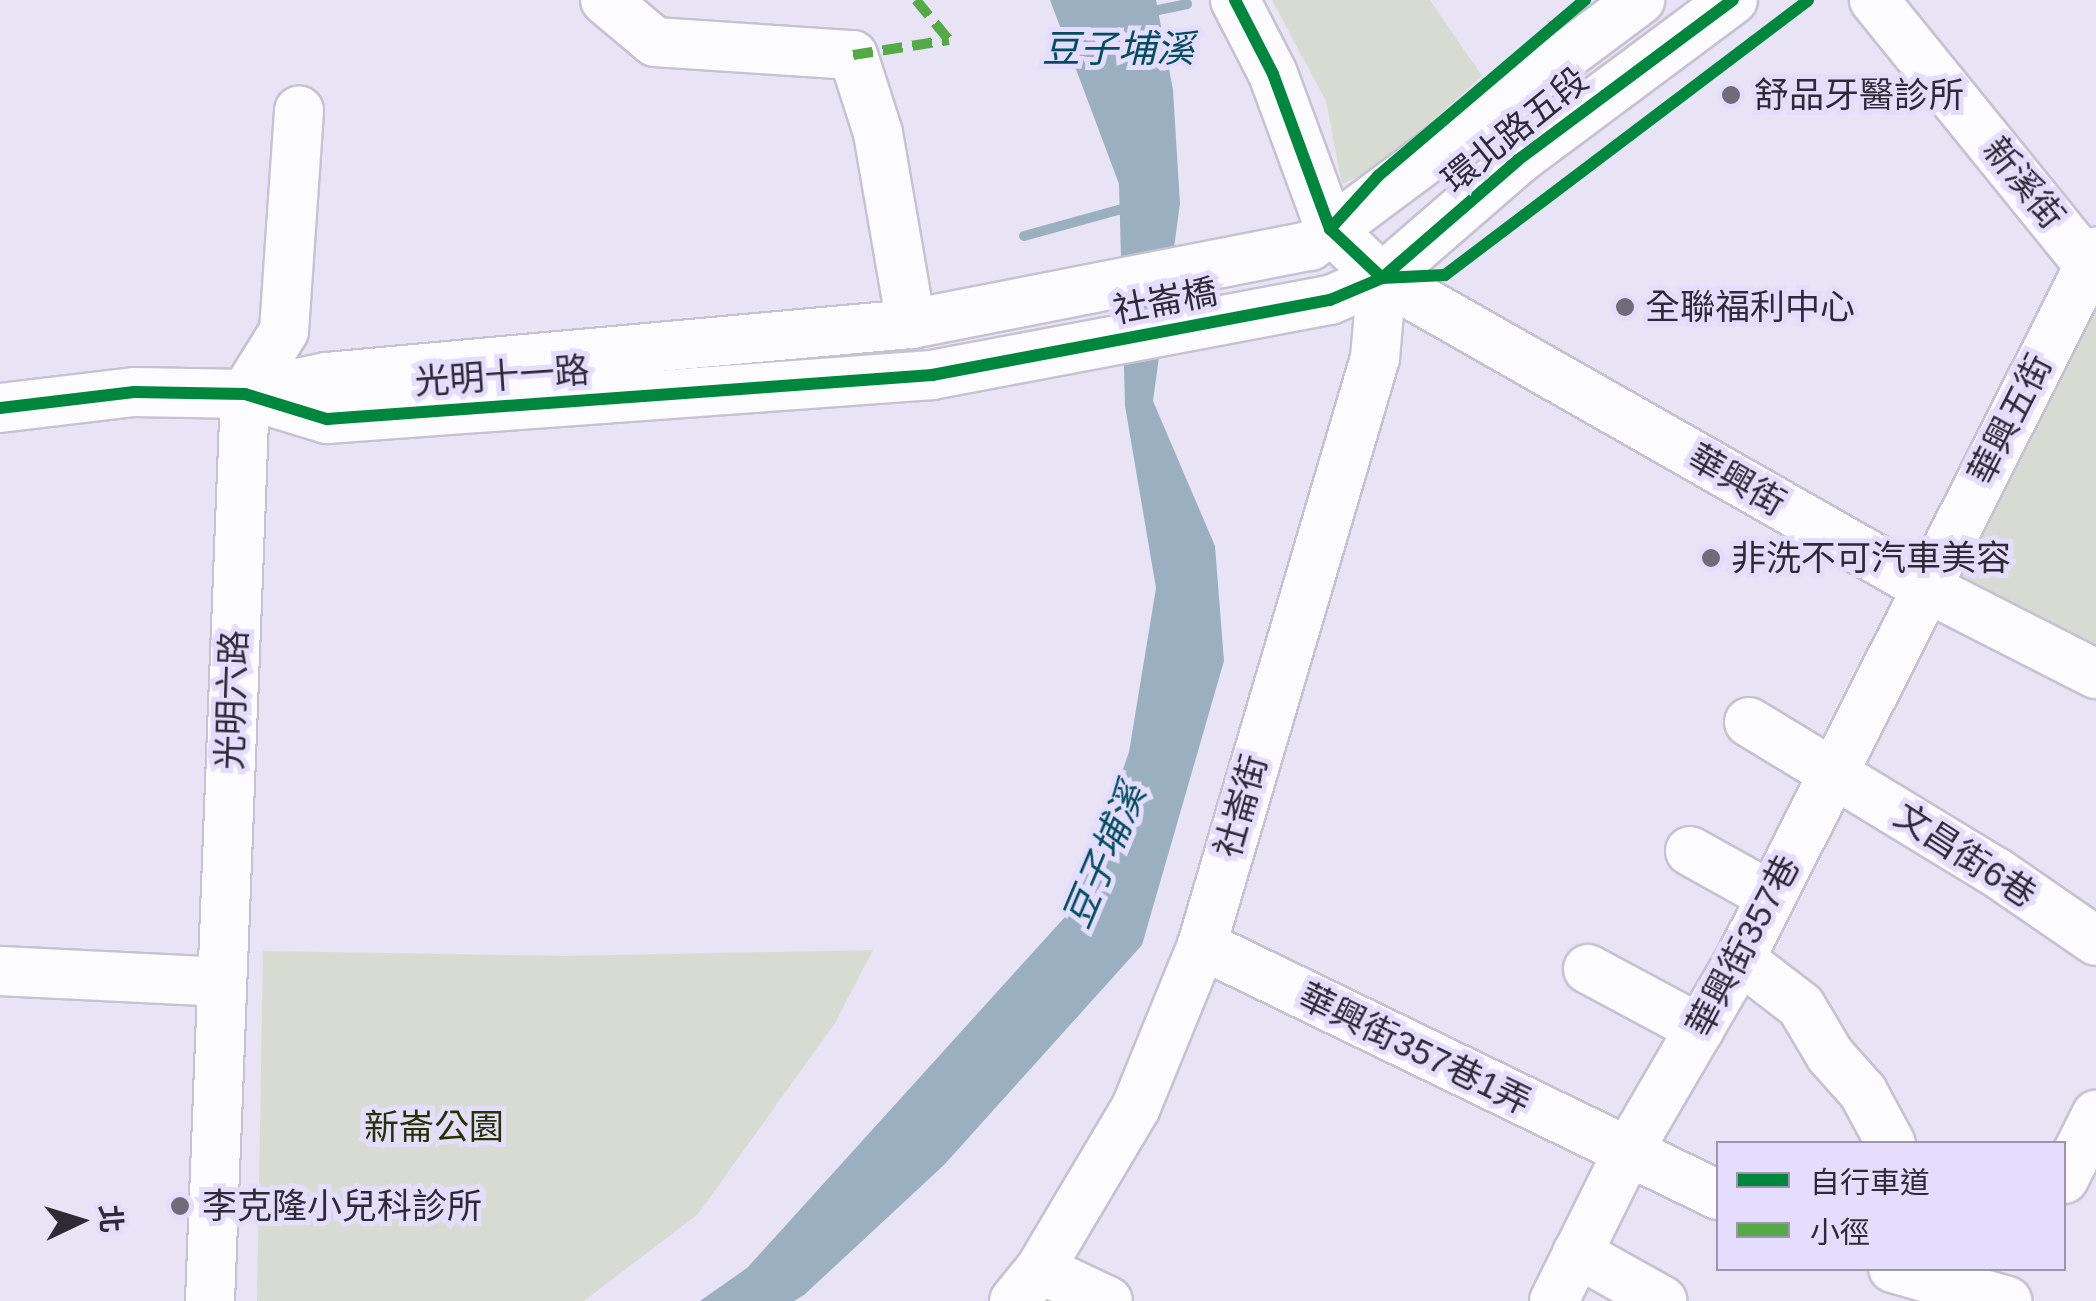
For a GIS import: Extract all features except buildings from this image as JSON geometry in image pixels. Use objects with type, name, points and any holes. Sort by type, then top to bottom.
[{"type":"street","points":[[605,0],[655,42],[853,55],[878,133],[910,324]]},
{"type":"street","points":[[1236,0],[1273,74],[1320,238]]},
{"type":"street","name":"環北路五段","points":[[1320,238],[1640,0]]},
{"type":"street","name":"環北路五段","points":[[1330,300],[1382,278],[1518,160],[1734,0]]},
{"type":"street","name":"新溪街","points":[[1874,0],[2094,263]]},
{"type":"street","points":[[244,394],[284,331],[299,110]]},
{"type":"street","name":"華興街","points":[[1320,238],[1382,278],[1925,587],[2096,674]]},
{"type":"street","name":"社崙橋","points":[[1004,307],[1320,238]]},
{"type":"street","name":"華興五街","points":[[1925,587],[2094,263]]},
{"type":"street","name":"社崙街","points":[[1027,1285],[1136,1107],[1202,945],[1375,358],[1382,278]]},
{"type":"street","name":"社崙橋","points":[[1012,360],[1330,300]]},
{"type":"street","name":"光明十一路","points":[[0,408],[134,392],[244,394],[327,377],[910,324],[1004,307]]},
{"type":"street","name":"光明十一路","points":[[244,394],[327,418],[932,375],[1012,360]]},
{"type":"street","name":"光明六路","points":[[210,1301],[244,394]]},
{"type":"street","name":"華興街357巷","points":[[1554,1301],[1626,1156],[1740,958],[1925,587]]},
{"type":"street","name":"文昌街6巷","points":[[1749,722],[1832,770],[2096,941]]},
{"type":"street","points":[[1690,851],[1771,896]]},
{"type":"street","name":"華興街357巷1弄","points":[[1202,945],[1626,1156],[1716,1194]]},
{"type":"street","points":[[1740,958],[1800,1006],[1830,1056],[1864,1092],[1889,1141]]},
{"type":"street","points":[[1588,969],[1700,1029]]},
{"type":"street","points":[[0,971],[221,982]]},
{"type":"street","points":[[2066,1175],[2096,1115]]},
{"type":"street","points":[[1577,1253],[1663,1301]]},
{"type":"street","points":[[1905,1271],[2007,1292]]},
{"type":"street","points":[[1027,1285],[1108,1301]]},
{"type":"green space","points":[[1272,0],[1430,0],[1482,76],[1386,163],[1342,184],[1326,101]]},
{"type":"green space","points":[[2096,302],[2096,652],[1952,576]]},
{"type":"green space","name":"新崙公園","points":[[873,950],[835,1023],[698,1214],[584,1301],[257,1301],[263,951],[565,956]]},
{"type":"water","name":"豆子埔溪","points":[[1050,0],[1156,0],[1173,90],[1180,204],[1153,401],[1215,546],[1224,661],[1142,945],[944,1165],[804,1295],[794,1301],[700,1301],[747,1268],[1074,907],[1129,752],[1156,588],[1125,406],[1119,184]]},
{"type":"waterway","points":[[1144,13],[1187,4]]},
{"type":"waterway","points":[[1024,236],[1129,207]]},
{"type":"marked path","points":[[916,0],[949,40]]},
{"type":"marked path","points":[[853,55],[949,40]]},
{"type":"cycle path","points":[[1235,0],[1273,74],[1330,229],[1382,278],[1445,275],[1808,0]]},
{"type":"cycle path","points":[[1330,229],[1378,176],[1585,0]]},
{"type":"cycle path","points":[[0,408],[134,392],[245,394],[327,419],[932,375],[1330,300],[1382,278],[1518,160],[1733,0]]},
{"type":"place","name":"舒品牙醫診所","points":[[1731,95]]},
{"type":"place","name":"全聯福利中心","points":[[1625,307]]},
{"type":"place","name":"非洗不可汽車美容","points":[[1711,558]]},
{"type":"place","name":"李克隆小兒科診所","points":[[180,1206]]}]
